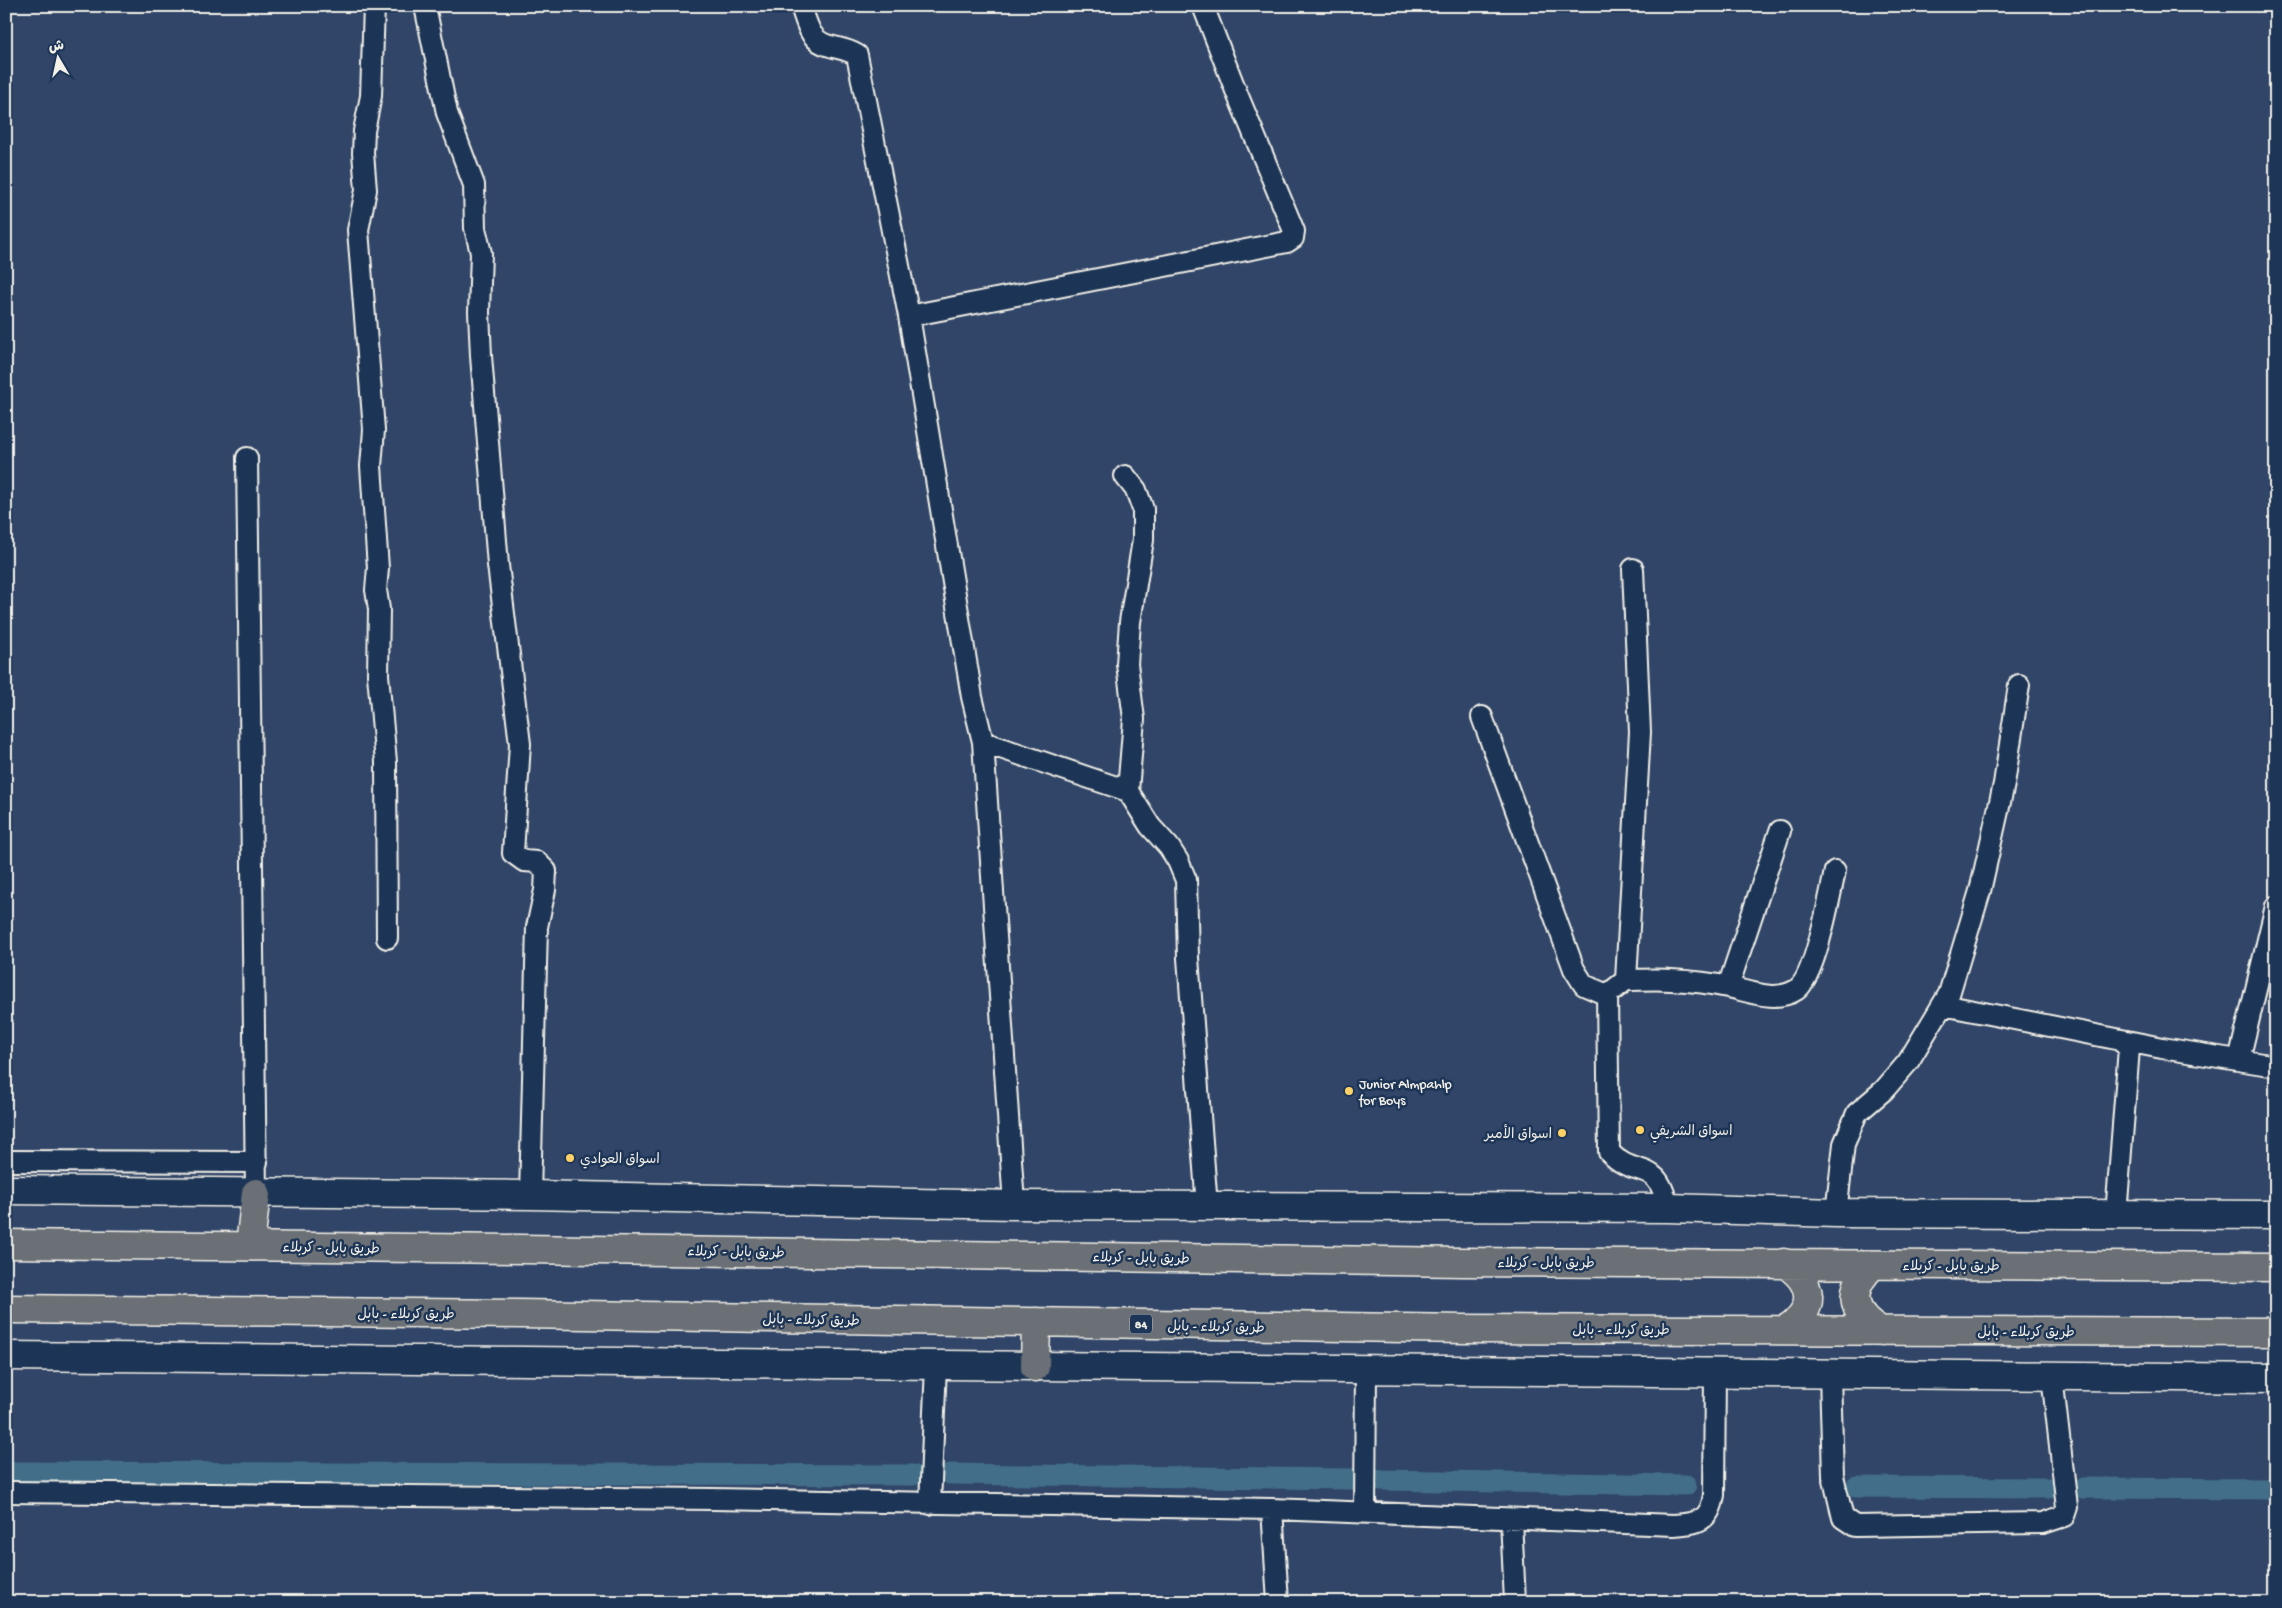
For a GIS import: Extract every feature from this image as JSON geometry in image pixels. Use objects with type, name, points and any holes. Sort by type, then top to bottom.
[{"type":"highway","points":[[250,1246],[256,1193]]},
{"type":"highway","name":"طريق بابل - كربلاء","points":[[6,1244],[1462,1262],[2276,1267]]},
{"type":"highway","points":[[1784,1263],[1799,1272],[1808,1287],[1808,1305],[1800,1320],[1785,1330]]},
{"type":"highway","points":[[1873,1265],[1860,1276],[1855,1292],[1857,1308],[1866,1322],[1880,1331]]},
{"type":"highway","name":"طريق كربلاء - بابل","points":[[6,1310],[530,1314],[1464,1329],[2276,1332]]},
{"type":"highway","points":[[1035,1367],[1036,1322]]},
{"type":"main road","points":[[6,1190],[530,1195],[1014,1205],[1668,1208],[1836,1213],[2276,1215]]},
{"type":"main road","points":[[6,1356],[2276,1378]]},
{"type":"street","points":[[374,6],[371,96],[364,131],[363,153],[366,190],[358,230],[374,430],[372,466],[378,568],[376,590],[379,609],[378,675],[386,762],[387,938]]},
{"type":"street","points":[[425,6],[448,112],[474,185],[475,228],[481,253],[479,312],[481,356],[498,565],[520,744],[513,853],[524,861],[537,862],[546,871],[545,890],[537,927],[530,1195]]},
{"type":"street","points":[[801,6],[812,36],[820,44],[846,48],[857,55],[909,316],[972,696],[983,742],[1014,1205]]},
{"type":"street","points":[[909,316],[1287,242],[1293,238],[1294,230],[1203,6]]},
{"type":"street","points":[[247,458],[256,1193]]},
{"type":"street","points":[[1125,476],[1136,490],[1143,509],[1143,540],[1130,622],[1127,664],[1134,718],[1128,791],[1150,826],[1169,847],[1186,880],[1188,958],[1208,1207]]},
{"type":"street","points":[[1626,980],[1640,732],[1633,569]]},
{"type":"street","points":[[1836,1213],[1844,1144],[1857,1113],[1884,1090],[1908,1062],[1949,994],[1980,891],[2004,784],[2019,685]]},
{"type":"street","points":[[1482,717],[1574,969],[1584,985],[1607,995]]},
{"type":"street","points":[[983,742],[1128,791]]},
{"type":"street","points":[[1728,987],[1780,831]]},
{"type":"street","points":[[1607,995],[1626,980],[1672,980],[1728,987],[1758,995],[1774,995],[1796,990],[1807,975],[1818,945],[1835,871]]},
{"type":"street","points":[[2239,1060],[2276,906]]},
{"type":"street","points":[[1607,995],[1609,1152],[1618,1162],[1651,1173],[1664,1189],[1668,1208]]},
{"type":"street","points":[[1943,1005],[2120,1040],[2276,1066]]},
{"type":"street","points":[[2116,1215],[2129,1048],[2120,1040]]},
{"type":"street","points":[[6,1161],[256,1162]]},
{"type":"street","points":[[930,1504],[936,1366]]},
{"type":"street","points":[[1366,1370],[1366,1512]]},
{"type":"street","points":[[6,1492],[713,1499],[1272,1509],[1674,1525],[1691,1524],[1706,1516],[1712,1509],[1714,1495],[1715,1374]]},
{"type":"street","points":[[1830,1375],[1833,1476],[1843,1518],[1855,1526],[2044,1523],[2064,1516],[2067,1507],[2052,1376]]},
{"type":"street","points":[[1272,1509],[1278,1602]]},
{"type":"street","points":[[1511,1519],[1515,1602]]},
{"type":"waterway","points":[[6,1472],[913,1475]]},
{"type":"waterway","points":[[950,1474],[1353,1479]]},
{"type":"waterway","points":[[1381,1480],[1686,1485]]},
{"type":"waterway","points":[[1856,1487],[2049,1488]]},
{"type":"waterway","points":[[2083,1488],[2276,1489]]},
{"type":"place","name":"Junior Almpahlp for Boys","points":[[1349,1091]]},
{"type":"place","name":"اسواق الشريفي","points":[[1640,1130]]},
{"type":"place","name":"اسواق الأمير","points":[[1562,1133]]},
{"type":"place","name":"اسواق العوادي","points":[[570,1158]]}]
